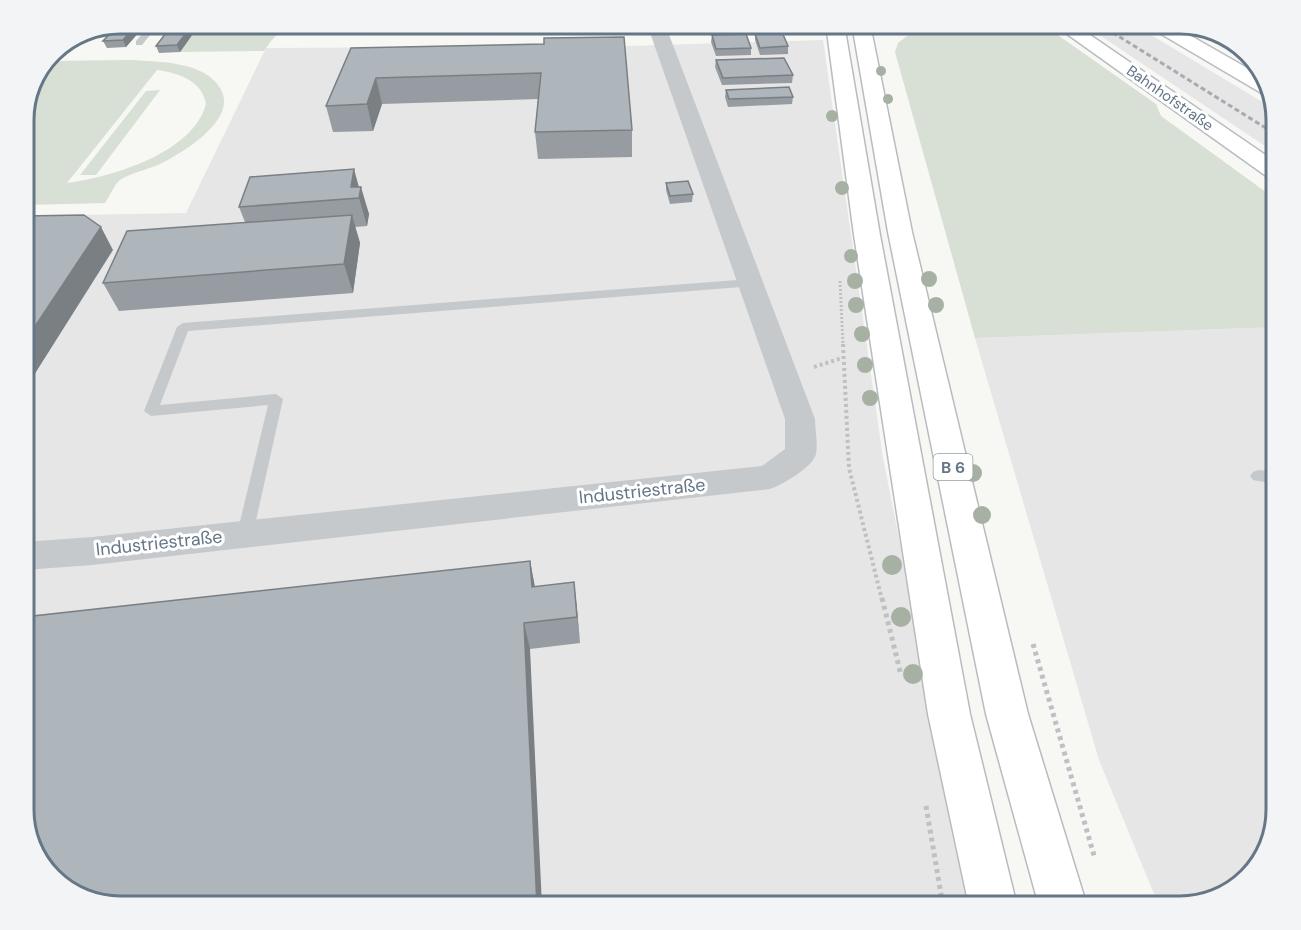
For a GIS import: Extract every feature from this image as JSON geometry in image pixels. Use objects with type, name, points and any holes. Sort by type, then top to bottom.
[{"type":"main road","name":"B 6","points":[[837,34],[867,235],[949,714],[991,896]]},
{"type":"main road","name":"B 6","points":[[863,34],[900,232],[1007,714],[1060,896]]},
{"type":"main road","name":"Bahnhofstraße","points":[[1076,34],[1266,165]]},
{"type":"main road","points":[[1174,34],[1258,83]]},
{"type":"street","name":"Industriestraße","points":[[35,555],[770,477],[800,454],[800,419],[660,34]]},
{"type":"lane","points":[[139,43],[147,34]]},
{"type":"lane","points":[[245,534],[276,399],[151,411],[183,327],[750,283]]},
{"type":"lane","points":[[1258,476],[1266,477]]},
{"type":"path","points":[[840,280],[849,468],[903,686]]},
{"type":"path","points":[[925,801],[941,896]]},
{"type":"shaded area","points":[[193,34],[277,34],[264,51],[180,52]]},
{"type":"shaded area","points":[[909,34],[1056,34],[1156,104],[1161,116],[1266,192],[1266,327],[975,338],[895,52],[898,43]]},
{"type":"shaded area","points":[[1098,34],[1150,34],[1265,104],[1266,147]]},
{"type":"shaded area","points":[[1206,38],[1218,43],[1235,54]]},
{"type":"shaded area","points":[[823,40],[883,458],[970,896],[121,896],[96,892],[61,871],[43,847],[37,832],[35,815],[35,216],[186,213],[266,48],[629,46]]},
{"type":"shaded area","points":[[131,60],[180,65],[192,68],[213,79],[220,88],[224,100],[222,112],[215,123],[205,134],[180,153],[158,165],[120,180],[105,203],[35,205],[37,98],[52,68],[59,61]],"holes":[[[157,70],[181,76],[200,89],[206,104],[198,121],[185,136],[148,160],[106,175],[67,183]]]},
{"type":"shaded area","points":[[160,90],[96,175],[80,175],[146,91]]},
{"type":"shaded area","points":[[1266,327],[1266,821],[1262,837],[1249,862],[1233,878],[1218,887],[1197,894],[1155,896],[1099,760],[975,338]]},
{"type":"building","points":[[128,34],[123,40],[103,41],[108,36]]},
{"type":"building","points":[[165,34],[185,34],[177,45],[156,46]]},
{"type":"building","points":[[746,34],[751,48],[716,49],[712,35]]},
{"type":"building","points":[[755,34],[783,34],[788,46],[760,48]]},
{"type":"building","points":[[624,37],[632,130],[535,132],[541,73],[376,78],[367,104],[326,106],[351,48],[544,44],[544,38]]},
{"type":"building","points":[[784,58],[793,75],[723,78],[716,60]]},
{"type":"building","points":[[789,87],[793,97],[729,99],[726,90]]},
{"type":"building","points":[[354,169],[351,187],[361,187],[359,198],[239,207],[250,177]]},
{"type":"building","points":[[688,181],[693,194],[670,196],[666,183]]},
{"type":"building","points":[[84,215],[101,227],[35,326],[35,216]]},
{"type":"building","points":[[352,215],[344,264],[103,283],[127,231]]},
{"type":"building","points":[[530,561],[532,587],[574,582],[577,617],[524,623],[537,896],[121,896],[93,891],[78,884],[56,866],[43,847],[37,832],[35,815],[35,616]]},
{"type":"railway","points":[[1115,34],[1266,128]]}]
